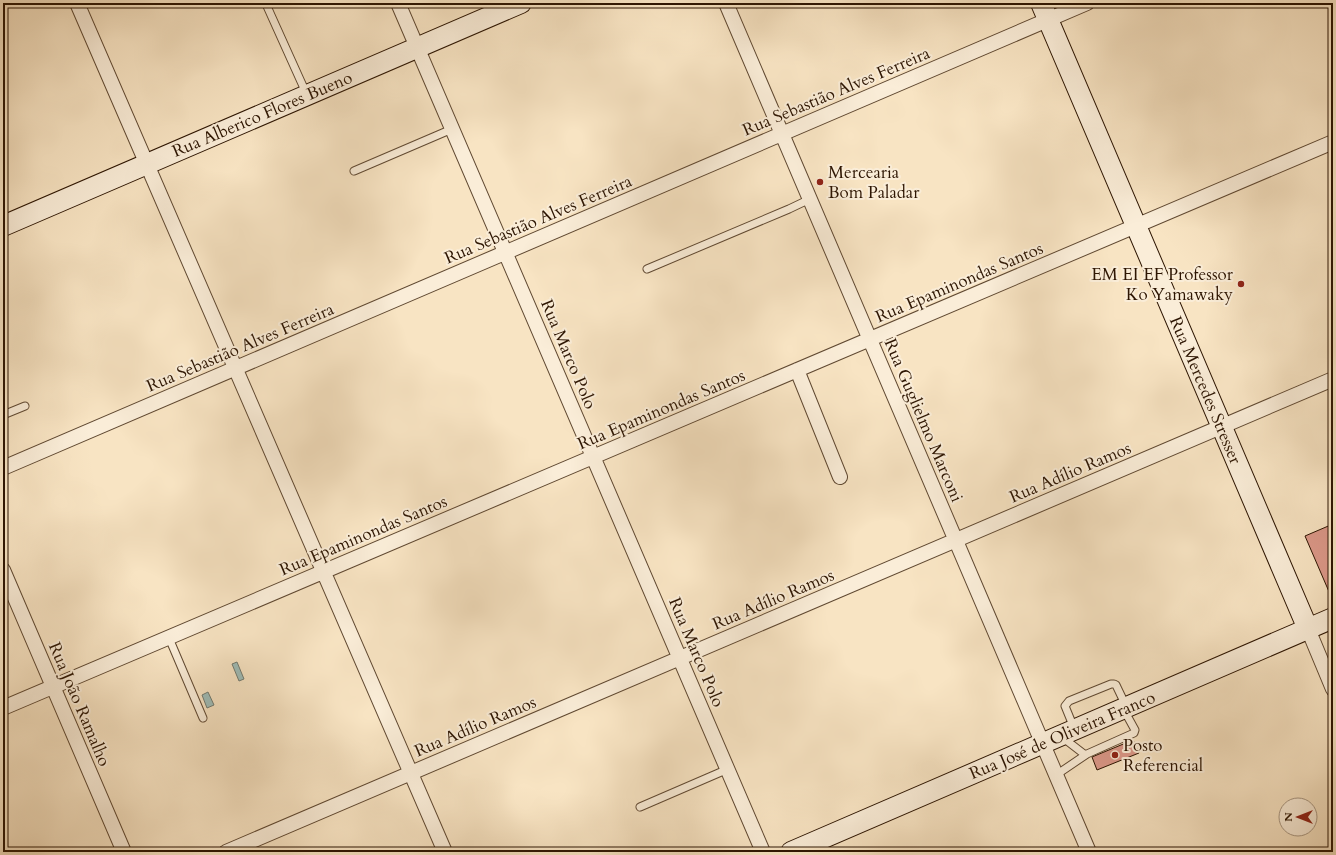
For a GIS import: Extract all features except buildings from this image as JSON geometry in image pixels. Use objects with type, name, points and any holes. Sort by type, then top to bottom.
[{"type":"street","points":[[77,3],[445,852]]},
{"type":"street","name":"Rua Marco Polo","points":[[398,3],[763,852]]},
{"type":"street","name":"Rua Alberico Flores Bueno","points":[[3,226],[521,3]]},
{"type":"street","name":"Rua Guglielmo Marconi","points":[[726,3],[956,540],[1059,736],[1056,775],[1089,852]]},
{"type":"street","name":"Rua Sebastião Alves Ferreira","points":[[3,468],[782,134],[1045,11],[1087,3]]},
{"type":"street","name":"Rua Mercedes Stresser","points":[[1045,11],[1333,689]]},
{"type":"street","name":"Rua Epaminondas Santos","points":[[3,708],[1333,142]]},
{"type":"street","points":[[797,370],[840,477]]},
{"type":"street","name":"Rua Adílio Ramos","points":[[226,852],[1333,379]]},
{"type":"street","name":"Rua João Ramalho","points":[[3,570],[124,852]]},
{"type":"street","name":"Rua José de Oliveira Franco","points":[[791,852],[1333,618]]},
{"type":"lane","points":[[266,4],[307,95]]},
{"type":"lane","points":[[354,170],[452,129]]},
{"type":"lane","points":[[647,269],[810,199]]},
{"type":"lane","points":[[3,415],[25,406]]},
{"type":"lane","points":[[169,638],[203,718]]},
{"type":"lane","points":[[1056,775],[1087,754],[1134,733],[1135,730],[1114,684],[1069,701],[1065,706],[1059,736],[1084,754],[1087,754]]},
{"type":"lane","points":[[640,807],[728,769]]},
{"type":"water","points":[[237,662],[244,679],[239,681],[232,664]]},
{"type":"water","points":[[208,692],[214,705],[207,708],[202,695]]},
{"type":"place","name":"Mercearia Bom Paladar","points":[[820,182]]},
{"type":"place","name":"EM EI EF Professor Ko Yamawaky","points":[[1241,284]]},
{"type":"place","name":"Posto Referencial","points":[[1115,755]]}]
